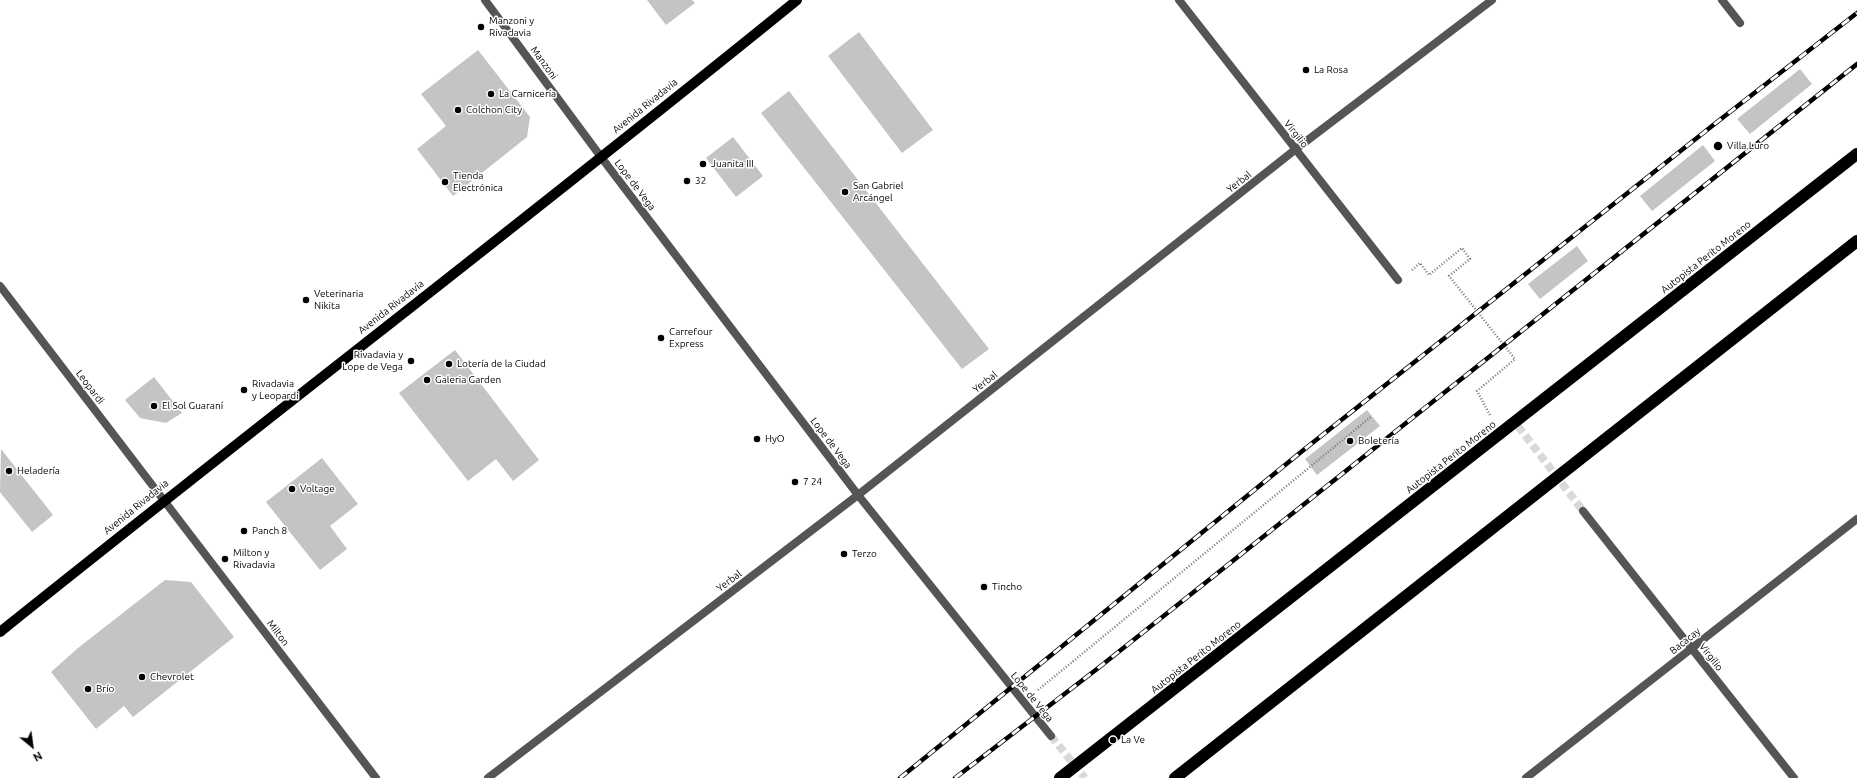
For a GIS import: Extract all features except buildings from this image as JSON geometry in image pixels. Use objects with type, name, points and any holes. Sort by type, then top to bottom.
[{"type":"highway","name":"Autopista Perito Moreno","points":[[1060,778],[1857,154]]},
{"type":"highway","points":[[1175,778],[1857,241]]},
{"type":"main road","name":"Avenida Rivadavia","points":[[0,632],[601,157],[797,0]]},
{"type":"street","name":"Manzoni","points":[[485,0],[601,157]]},
{"type":"street","name":"Virgilio","points":[[1179,0],[1398,280]]},
{"type":"street","name":"Yerbal","points":[[488,778],[858,495],[1296,150],[1492,0]]},
{"type":"street","points":[[1722,0],[1740,24]]},
{"type":"street","name":"Lope de Vega","points":[[601,157],[858,495],[1051,736]]},
{"type":"street","name":"Leopardi","points":[[0,286],[164,501]]},
{"type":"street","name":"Milton","points":[[164,501],[376,778]]},
{"type":"street","name":"Virgilio","points":[[1583,511],[1794,778]]},
{"type":"street","name":"Bacacay","points":[[1526,778],[1857,519]]},
{"type":"path","points":[[1429,275],[1462,248],[1470,259],[1449,276],[1515,359],[1477,391]]},
{"type":"path","points":[[1024,702],[1372,416]]},
{"type":"tunnel","points":[[1518,426],[1583,511]]},
{"type":"tunnel","points":[[1051,736],[1085,778]]},
{"type":"railway","points":[[900,778],[1306,448],[1857,13]]},
{"type":"railway","points":[[955,778],[1097,669],[1857,64]]},
{"type":"place","name":"Manzoni y Rivadavia","points":[[481,27]]},
{"type":"place","name":"La Rosa","points":[[1306,70]]},
{"type":"place","name":"La Carnicería","points":[[491,94]]},
{"type":"place","name":"Colchon City","points":[[458,110]]},
{"type":"place","name":"Villa Luro","points":[[1718,146]]},
{"type":"place","name":"Juanita III","points":[[703,164]]},
{"type":"place","name":"32","points":[[687,181]]},
{"type":"place","name":"Tienda Electrónica","points":[[445,182]]},
{"type":"place","name":"San Gabriel Arcángel","points":[[845,192]]},
{"type":"place","name":"Veterinaria Nikita","points":[[306,300]]},
{"type":"place","name":"Carrefour Express","points":[[661,338]]},
{"type":"place","name":"Rivadavia y Lope de Vega","points":[[411,361]]},
{"type":"place","name":"Lotería de la Ciudad","points":[[449,364]]},
{"type":"place","name":"Galeria Garden","points":[[427,380]]},
{"type":"place","name":"Rivadavia y Leopardi","points":[[244,390]]},
{"type":"place","name":"El Sol Guaraní","points":[[154,406]]},
{"type":"place","name":"HyO","points":[[757,439]]},
{"type":"place","name":"Boletería","points":[[1350,441]]},
{"type":"place","name":"Heladería","points":[[9,471]]},
{"type":"place","name":"7 24","points":[[795,482]]},
{"type":"place","name":"Voltage","points":[[292,489]]},
{"type":"place","name":"Panch 8","points":[[244,531]]},
{"type":"place","name":"Terzo","points":[[844,554]]},
{"type":"place","name":"Milton y Rivadavia","points":[[225,559]]},
{"type":"place","name":"Tincho","points":[[984,587]]},
{"type":"place","name":"Chevrolet","points":[[142,677]]},
{"type":"place","name":"Brío","points":[[88,689]]},
{"type":"place","name":"La Ve","points":[[1113,740]]}]
